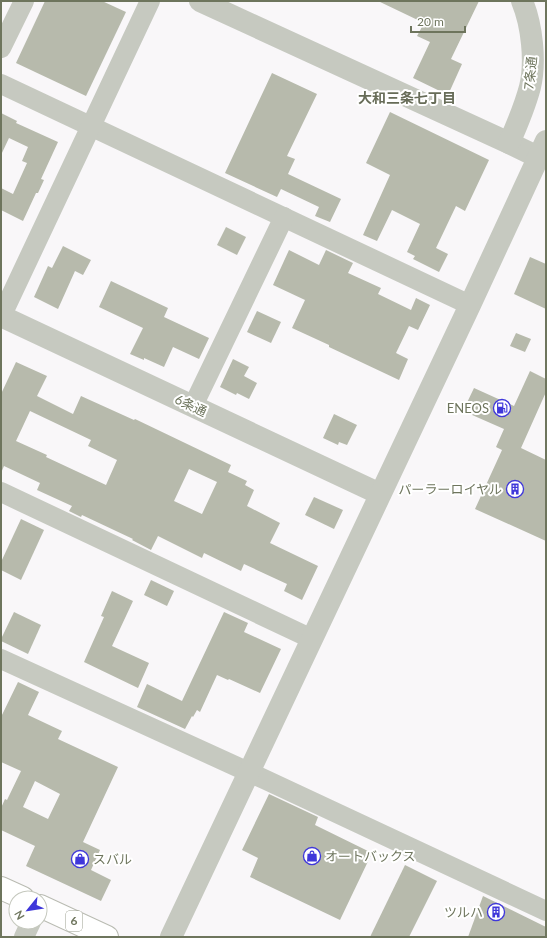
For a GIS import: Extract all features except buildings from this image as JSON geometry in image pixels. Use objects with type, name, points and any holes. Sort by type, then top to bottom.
[{"type":"main road","name":"6","points":[[48,910],[107,937]]},
{"type":"street","points":[[1,48],[24,1]]},
{"type":"street","points":[[1,316],[150,1]]},
{"type":"street","points":[[171,937],[470,305],[542,149],[509,143],[200,1]]},
{"type":"street","name":"7条通","points":[[509,143],[530,86],[532,72],[532,43],[522,1]]},
{"type":"street","points":[[1,84],[470,305]]},
{"type":"street","points":[[193,406],[284,217]]},
{"type":"street","name":"6条通","points":[[1,316],[380,494]]},
{"type":"street","points":[[1,492],[312,639]]},
{"type":"street","points":[[1,660],[248,772],[546,911]]},
{"type":"place","name":"ENEOS","points":[[502,408]]},
{"type":"place","name":"パーラーロイヤル","points":[[515,489]]},
{"type":"place","name":"オートバックス","points":[[312,856]]},
{"type":"place","name":"スバル","points":[[80,859]]},
{"type":"place","name":"ツルハ","points":[[496,912]]},
{"type":"district","name":"大和三条七丁目","points":[[407,98]]}]
